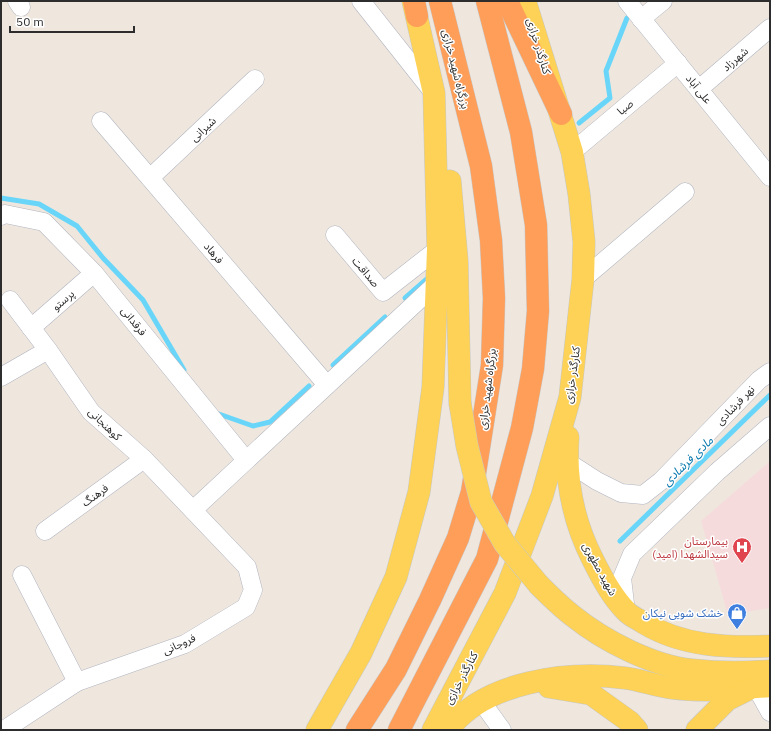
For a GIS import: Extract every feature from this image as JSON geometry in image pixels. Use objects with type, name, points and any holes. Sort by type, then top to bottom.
[{"type":"highway","name":"بزرگراه شهید خرازی","points":[[357,730],[396,669],[430,600],[458,538],[472,492],[492,365],[494,298],[489,225],[481,166],[440,1]]},
{"type":"highway","points":[[399,730],[488,559],[522,428],[533,369],[538,311],[536,225],[520,132],[487,1]]},
{"type":"highway","points":[[507,1],[561,114]]},
{"type":"main road","name":"کنارگذر خرازی","points":[[433,730],[505,593],[542,496],[570,397],[583,279],[584,242],[572,152],[525,1]]},
{"type":"main road","points":[[415,6],[434,93],[450,184],[457,261],[460,403],[467,446],[481,502],[506,544],[539,585],[574,617],[611,641],[651,660],[691,670],[742,673],[770,671]]},
{"type":"main road","points":[[317,730],[361,653],[396,577],[418,492],[433,387],[438,249],[434,93]]},
{"type":"main road","name":"شهید مطهری","points":[[570,397],[566,461],[569,490],[575,517],[586,547],[607,587],[626,612],[654,629],[694,644],[734,648],[770,646]]},
{"type":"main road","points":[[448,730],[455,720],[481,701],[506,690],[528,683],[579,676],[624,678],[673,688],[716,690],[759,687]]},
{"type":"main road","points":[[528,683],[591,694],[630,722],[637,730]]},
{"type":"main road","points":[[697,730],[727,700],[759,687]]},
{"type":"street","points":[[361,1],[434,93]]},
{"type":"street","name":"علی آباد","points":[[627,1],[770,177]]},
{"type":"street","points":[[642,19],[664,1]]},
{"type":"street","name":"شهرزاد","points":[[699,89],[770,28]]},
{"type":"street","name":"صبا","points":[[572,152],[678,63]]},
{"type":"street","name":"شیرانی","points":[[150,178],[255,79]]},
{"type":"street","name":"فرهاد","points":[[101,121],[327,385]]},
{"type":"street","points":[[583,279],[685,192]]},
{"type":"street","name":"فرقدانی","points":[[1,216],[5,214],[44,222],[94,273],[246,460]]},
{"type":"street","name":"صداقت","points":[[335,234],[383,292],[438,249]]},
{"type":"street","name":"پرستو","points":[[31,328],[94,273]]},
{"type":"street","points":[[194,510],[437,283]]},
{"type":"street","points":[[383,292],[402,316]]},
{"type":"street","name":"کوهنجانی","points":[[10,300],[48,350],[91,412],[144,459],[194,510]]},
{"type":"street","points":[[1,376],[48,350]]},
{"type":"street","name":"نهر فرشادی","points":[[566,461],[597,481],[621,493],[643,495],[660,481],[759,380],[770,372]]},
{"type":"street","points":[[626,612],[622,578],[632,554],[718,472],[770,426]]},
{"type":"street","name":"فرهنگ","points":[[45,531],[144,459]]},
{"type":"street","name":"فروجانی","points":[[4,723],[77,682],[185,644],[246,607],[253,590],[247,567],[194,510]]},
{"type":"street","points":[[22,575],[77,682]]},
{"type":"street","points":[[759,687],[770,712]]},
{"type":"street","points":[[481,701],[502,730]]},
{"type":"shaded area","name":"بیمارستان سیدالشهدا (امید)","points":[[770,461],[770,608],[728,615],[701,521]]},
{"type":"waterway","points":[[579,123],[610,98],[606,71],[627,18]]},
{"type":"waterway","points":[[1,198],[39,204],[77,226],[103,258],[143,300],[184,370]]},
{"type":"waterway","points":[[405,298],[428,278]]},
{"type":"waterway","points":[[333,365],[385,317]]},
{"type":"waterway","points":[[216,413],[253,426],[270,422],[309,386]]},
{"type":"waterway","name":"مادی فرشادی","points":[[620,541],[770,395]]},
{"type":"place","name":"بیمارستان سیدالشهدا (امید)","points":[[742,564]]},
{"type":"place","name":"خشک شویی نیکان","points":[[737,630]]}]
